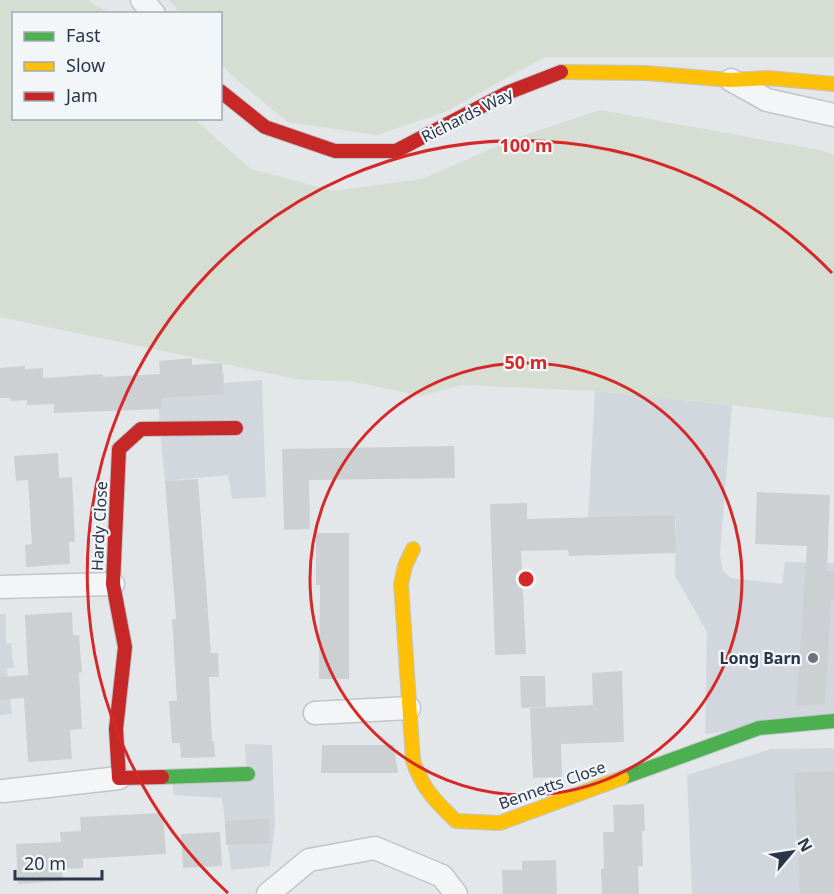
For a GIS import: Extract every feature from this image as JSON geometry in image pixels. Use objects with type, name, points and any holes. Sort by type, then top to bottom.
[{"type":"street","points":[[142,0],[152,12]]},
{"type":"street","name":"Richards Way","points":[[222,93],[265,127],[335,151],[396,150],[507,93],[565,71],[646,73],[730,80],[768,78],[834,84]]},
{"type":"street","name":"Richards Way","points":[[730,80],[767,100],[834,115]]},
{"type":"street","name":"Hardy Close","points":[[118,778],[117,729],[124,647],[113,584],[119,449],[141,429],[236,428]]},
{"type":"street","name":"Bennetts Close","points":[[413,549],[405,566],[401,584],[413,759],[418,778],[427,795],[456,821],[500,823],[759,728],[834,721]]},
{"type":"street","points":[[0,586],[113,584]]},
{"type":"street","points":[[315,713],[410,708]]},
{"type":"street","points":[[3,791],[118,778],[248,774]]},
{"type":"street","points":[[268,894],[309,860],[375,848],[442,876],[456,894]]},
{"type":"shaded area","points":[[0,0],[87,0],[108,12],[12,12],[12,120],[195,120],[251,169],[333,191],[422,179],[516,138],[600,110],[820,150],[834,155],[834,418],[595,391],[462,385],[421,396],[350,381],[301,380],[0,317]]},
{"type":"shaded area","points":[[169,0],[834,0],[834,57],[545,57],[445,112],[377,135],[287,122],[230,74],[222,63],[222,12],[179,12]]},
{"type":"shaded area","points":[[224,374],[224,383],[262,380],[266,497],[232,499],[228,475],[165,481],[159,421],[160,375],[191,378]]},
{"type":"shaded area","points":[[595,391],[732,405],[720,554],[723,571],[731,578],[782,584],[785,562],[834,563],[834,717],[705,734],[707,632],[675,576],[676,519],[588,518]]},
{"type":"shaded area","points":[[0,614],[6,614],[6,644],[11,643],[14,668],[7,668],[12,714],[0,715]]},
{"type":"shaded area","points":[[245,744],[272,745],[275,824],[270,866],[231,870],[222,798],[174,795],[171,778],[246,772]]},
{"type":"shaded area","points":[[832,748],[834,750],[834,894],[692,894],[687,775],[771,749]]},
{"type":"building","points":[[192,358],[192,365],[222,363],[224,394],[161,398],[162,409],[54,413],[54,404],[27,405],[27,400],[11,401],[10,398],[0,398],[0,368],[25,366],[25,369],[43,368],[43,378],[103,374],[103,377],[160,374],[159,361]]},
{"type":"building","points":[[454,446],[455,478],[309,480],[310,529],[284,530],[282,449]]},
{"type":"building","points":[[58,453],[59,478],[72,477],[75,542],[69,542],[70,564],[26,567],[25,545],[32,544],[28,480],[16,481],[14,456]]},
{"type":"building","points":[[198,479],[211,653],[218,653],[219,677],[209,677],[215,757],[181,758],[180,743],[172,743],[169,701],[177,701],[172,619],[176,619],[165,481]]},
{"type":"building","points":[[757,492],[830,495],[827,571],[834,571],[834,600],[831,600],[825,704],[796,706],[807,546],[755,544]]},
{"type":"building","points":[[527,503],[527,519],[675,515],[676,553],[569,556],[568,550],[521,551],[526,654],[495,655],[490,504]]},
{"type":"building","points":[[316,533],[349,533],[349,679],[319,679],[320,585],[316,585]]},
{"type":"building","points":[[72,612],[73,635],[79,635],[82,672],[79,673],[82,729],[70,730],[72,759],[28,762],[24,698],[0,700],[0,677],[28,675],[25,615]]},
{"type":"building","points":[[622,671],[624,742],[561,744],[562,777],[533,778],[530,708],[593,705],[592,673]]},
{"type":"building","points":[[520,676],[545,676],[546,707],[521,708]]},
{"type":"building","points":[[322,745],[394,745],[398,773],[321,773]]},
{"type":"building","points":[[834,771],[834,894],[800,894],[794,773]]},
{"type":"building","points":[[644,804],[643,866],[638,866],[639,894],[602,894],[603,832],[614,832],[613,805]]},
{"type":"building","points":[[163,813],[166,854],[83,859],[83,868],[62,869],[63,881],[18,884],[16,844],[61,842],[60,832],[81,831],[80,817]]},
{"type":"building","points":[[269,818],[270,843],[226,845],[225,821]]},
{"type":"building","points":[[220,832],[222,866],[183,868],[181,834]]},
{"type":"building","points":[[556,860],[557,894],[503,894],[502,870],[522,870],[522,861]]},
{"type":"traffic: fast","points":[[622,778],[759,728],[834,721]]},
{"type":"traffic: fast","points":[[162,777],[248,774]]},
{"type":"traffic: slow","points":[[561,72],[646,73],[730,80],[768,78],[834,84]]},
{"type":"traffic: slow","points":[[413,549],[405,566],[401,584],[413,760],[420,778],[436,800],[456,821],[500,823],[622,778]]},
{"type":"traffic: jam","points":[[222,93],[265,127],[335,151],[396,151],[507,93],[561,72]]},
{"type":"traffic: jam","points":[[162,777],[119,778],[116,729],[125,647],[113,584],[119,449],[141,429],[236,428]]},
{"type":"place","name":"Long Barn","points":[[813,658]]}]
